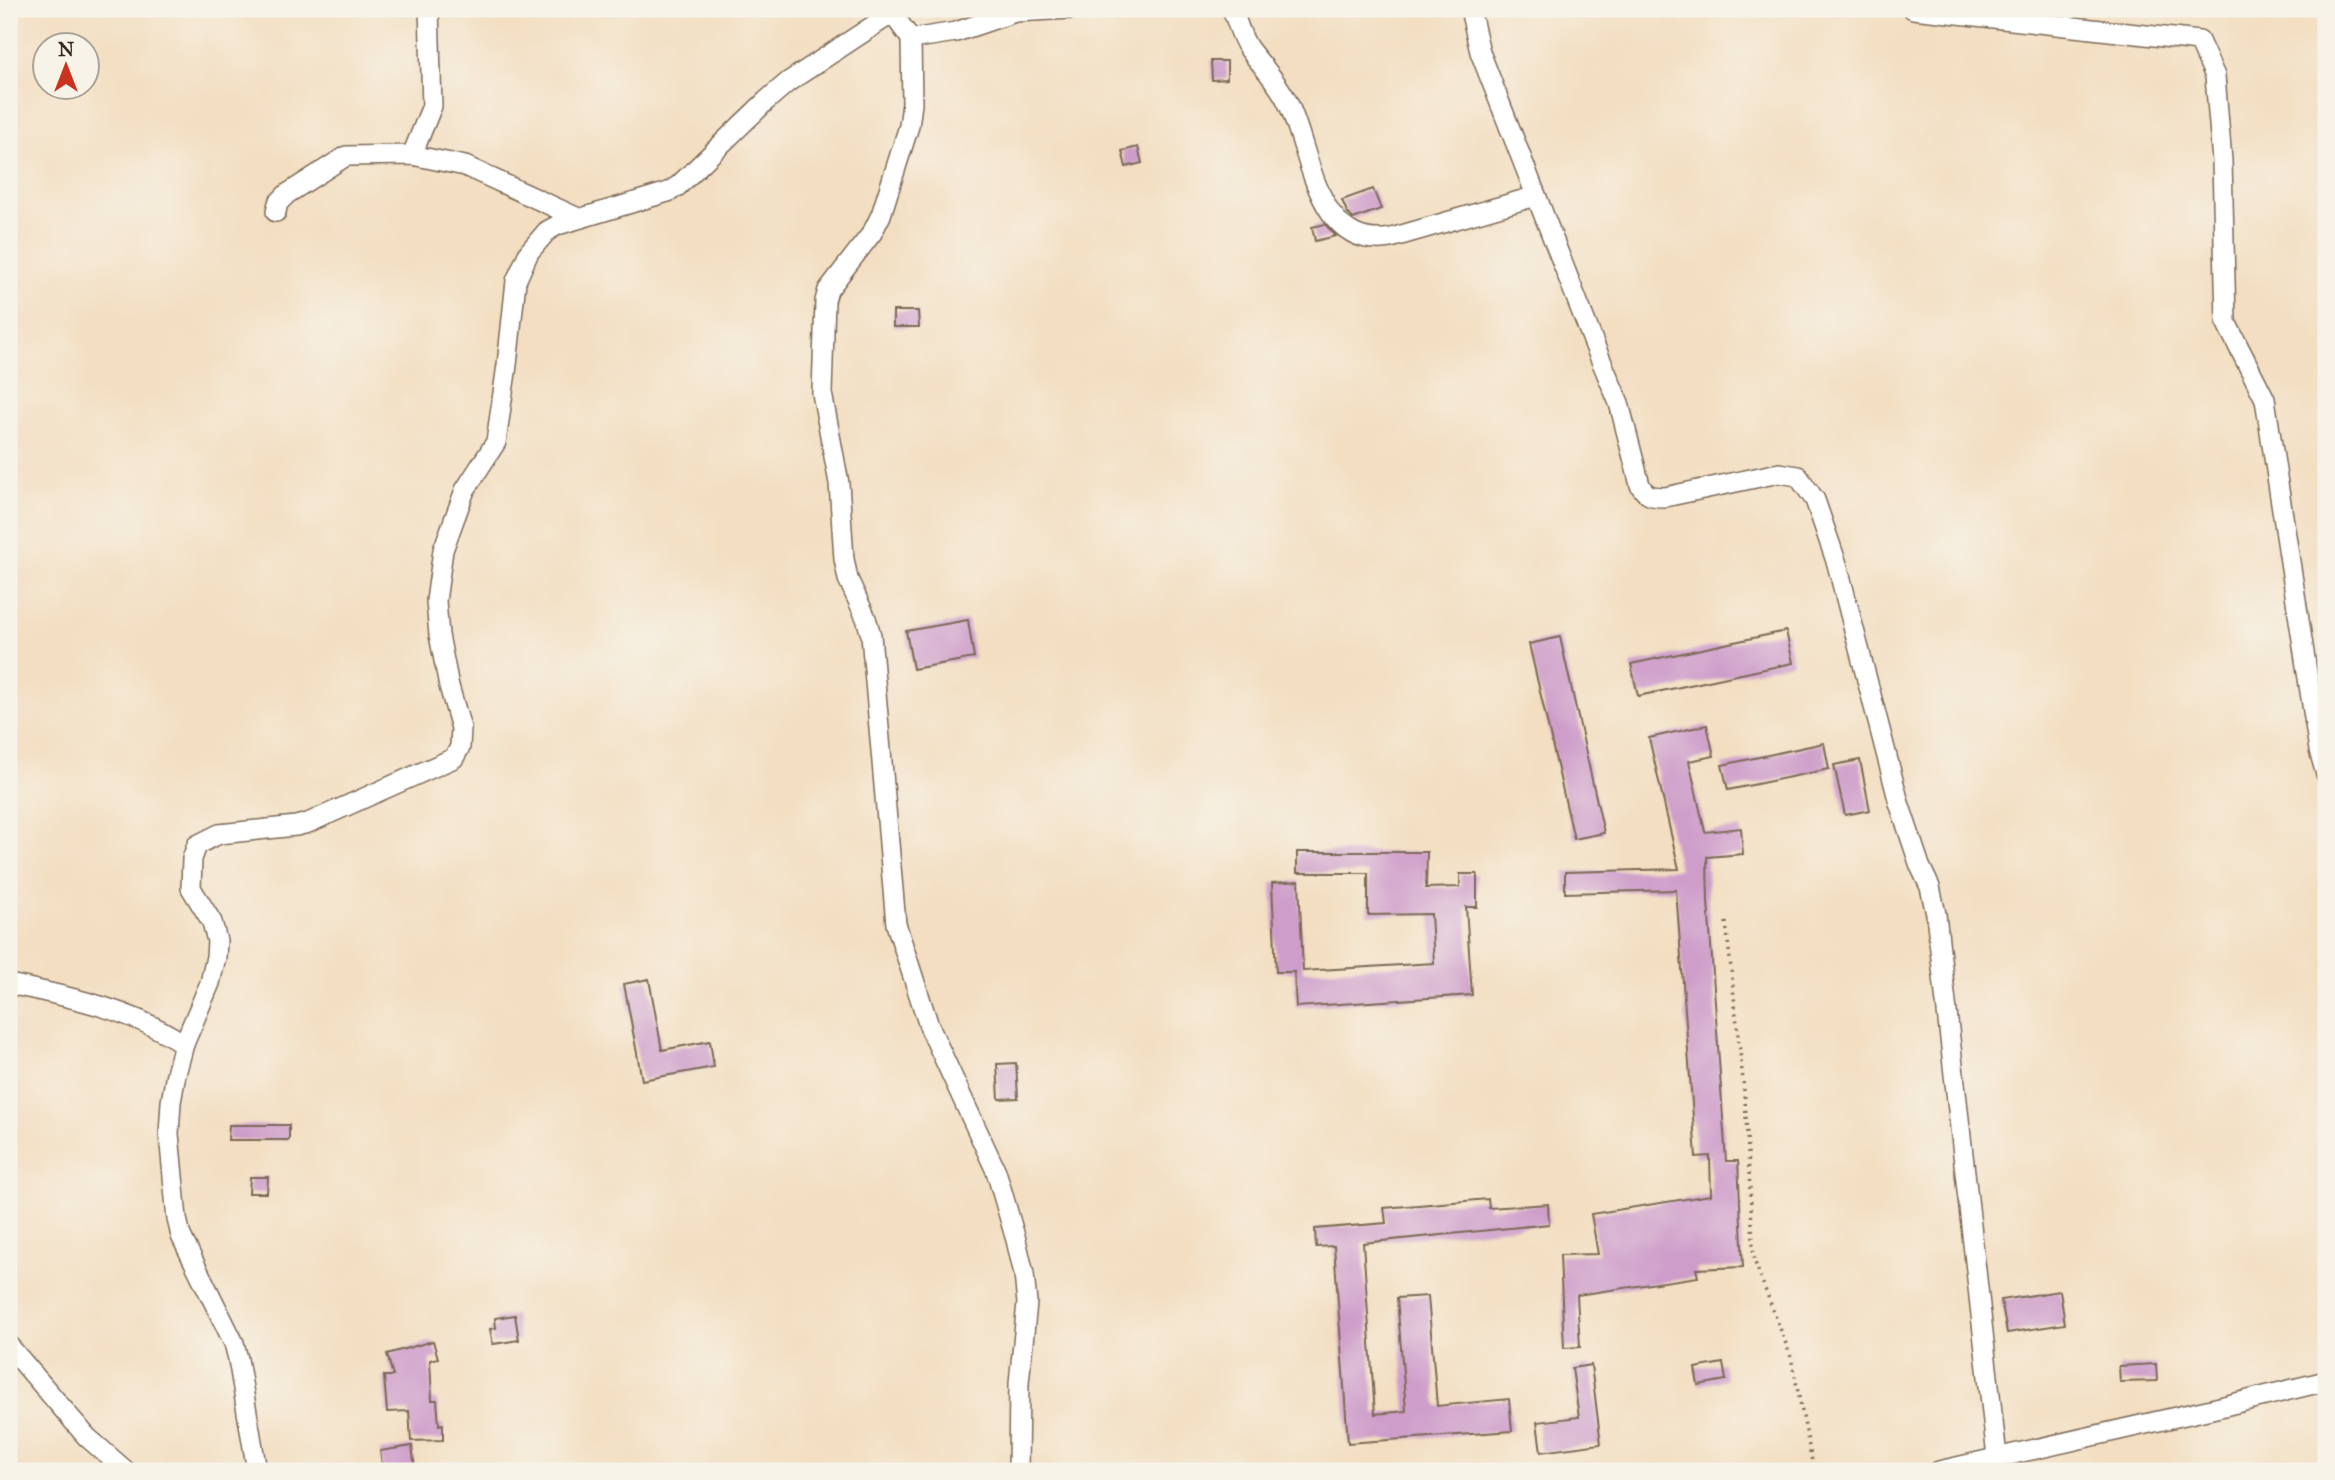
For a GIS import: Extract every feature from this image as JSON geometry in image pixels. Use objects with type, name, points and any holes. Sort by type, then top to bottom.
[{"type":"street","points":[[412,155],[432,106],[429,9]]},
{"type":"street","points":[[911,39],[956,32],[1016,12],[1071,9]]},
{"type":"street","points":[[1232,9],[1247,46],[1277,82],[1289,104],[1317,188],[1326,206],[1350,232],[1378,240],[1391,238],[1536,197]]},
{"type":"street","points":[[1470,9],[1480,52],[1619,403],[1644,493],[1652,497],[1665,497],[1789,473],[1798,476],[1815,500],[1837,564],[1899,803],[1916,856],[1930,887],[1937,914],[1997,1457]]},
{"type":"street","points":[[1913,9],[2199,41],[2215,76],[2222,161],[2226,322],[2265,399],[2319,750],[2326,774]]},
{"type":"street","points":[[257,1471],[234,1343],[187,1251],[177,1219],[169,1134],[170,1112],[184,1044],[210,983],[217,941],[212,922],[191,888],[192,859],[197,845],[219,834],[308,823],[454,758],[458,753],[461,728],[441,648],[436,601],[443,550],[465,490],[496,442],[513,297],[516,281],[528,252],[547,231],[578,218],[668,192],[678,186],[788,82],[890,11],[911,39],[912,104],[909,126],[881,215],[872,233],[828,290],[825,301],[822,393],[839,483],[844,559],[848,579],[871,635],[896,924],[929,1026],[996,1171],[1024,1275],[1027,1303],[1019,1382],[1018,1471]]},
{"type":"street","points":[[276,212],[278,203],[287,194],[346,156],[412,155],[465,166],[578,218]]},
{"type":"street","points":[[9,984],[72,997],[134,1016],[160,1027],[184,1044]]},
{"type":"street","points":[[9,1346],[87,1437],[126,1471]]},
{"type":"street","points":[[1939,1471],[2220,1408],[2326,1381]]},
{"type":"path","points":[[1726,922],[1745,1099],[1754,1260],[1791,1357],[1814,1471]]},
{"type":"building","points":[[1211,61],[1227,61],[1227,79],[1212,80]]},
{"type":"building","points":[[1138,147],[1142,163],[1126,167],[1122,151]]},
{"type":"building","points":[[1373,189],[1381,209],[1353,219],[1342,200]]},
{"type":"building","points":[[1325,224],[1336,236],[1315,241],[1312,227]]},
{"type":"building","points":[[893,311],[918,311],[919,327],[893,327]]},
{"type":"building","points":[[968,620],[974,658],[913,669],[906,631]]},
{"type":"building","points":[[1786,631],[1793,663],[1638,696],[1631,664]]},
{"type":"building","points":[[1560,637],[1604,833],[1574,839],[1529,644]]},
{"type":"building","points":[[1707,725],[1714,756],[1689,761],[1705,832],[1741,828],[1743,854],[1707,857],[1726,1161],[1738,1161],[1743,1267],[1696,1269],[1698,1277],[1577,1295],[1580,1347],[1564,1348],[1560,1255],[1598,1254],[1591,1214],[1711,1195],[1710,1156],[1696,1157],[1676,890],[1565,893],[1565,872],[1679,869],[1649,738]]},
{"type":"building","points":[[1824,743],[1829,769],[1728,790],[1722,765]]},
{"type":"building","points":[[1860,760],[1870,810],[1845,815],[1834,765]]},
{"type":"building","points":[[1297,852],[1427,852],[1426,888],[1460,887],[1460,874],[1477,874],[1477,907],[1466,907],[1472,995],[1296,1007],[1294,972],[1276,972],[1272,883],[1299,881],[1303,971],[1434,963],[1431,914],[1368,915],[1368,873],[1297,873]]},
{"type":"building","points":[[649,979],[662,1050],[710,1041],[714,1067],[642,1080],[624,984]]},
{"type":"building","points":[[1016,1063],[1018,1098],[999,1099],[997,1064]]},
{"type":"building","points":[[229,1125],[289,1125],[289,1140],[228,1140]]},
{"type":"building","points":[[250,1177],[268,1177],[267,1193],[249,1193]]},
{"type":"building","points":[[1488,1199],[1489,1208],[1548,1204],[1549,1224],[1363,1243],[1375,1414],[1406,1411],[1397,1298],[1428,1296],[1437,1406],[1509,1399],[1512,1431],[1348,1443],[1334,1246],[1316,1247],[1315,1229],[1386,1223],[1384,1208]]},
{"type":"building","points":[[2060,1291],[2065,1324],[2007,1333],[2001,1300]]},
{"type":"building","points":[[515,1315],[519,1340],[493,1344],[490,1329],[496,1328],[495,1318]]},
{"type":"building","points":[[433,1341],[438,1358],[430,1360],[432,1400],[437,1400],[439,1425],[443,1424],[443,1440],[411,1441],[409,1411],[387,1412],[384,1376],[393,1376],[387,1354]]},
{"type":"building","points":[[1723,1363],[1726,1380],[1698,1385],[1695,1368]]},
{"type":"building","points":[[2156,1364],[2157,1381],[2120,1382],[2119,1366]]},
{"type":"building","points":[[1591,1365],[1601,1444],[1541,1452],[1537,1422],[1579,1417],[1572,1368]]},
{"type":"building","points":[[412,1446],[415,1469],[383,1471],[380,1451]]}]
